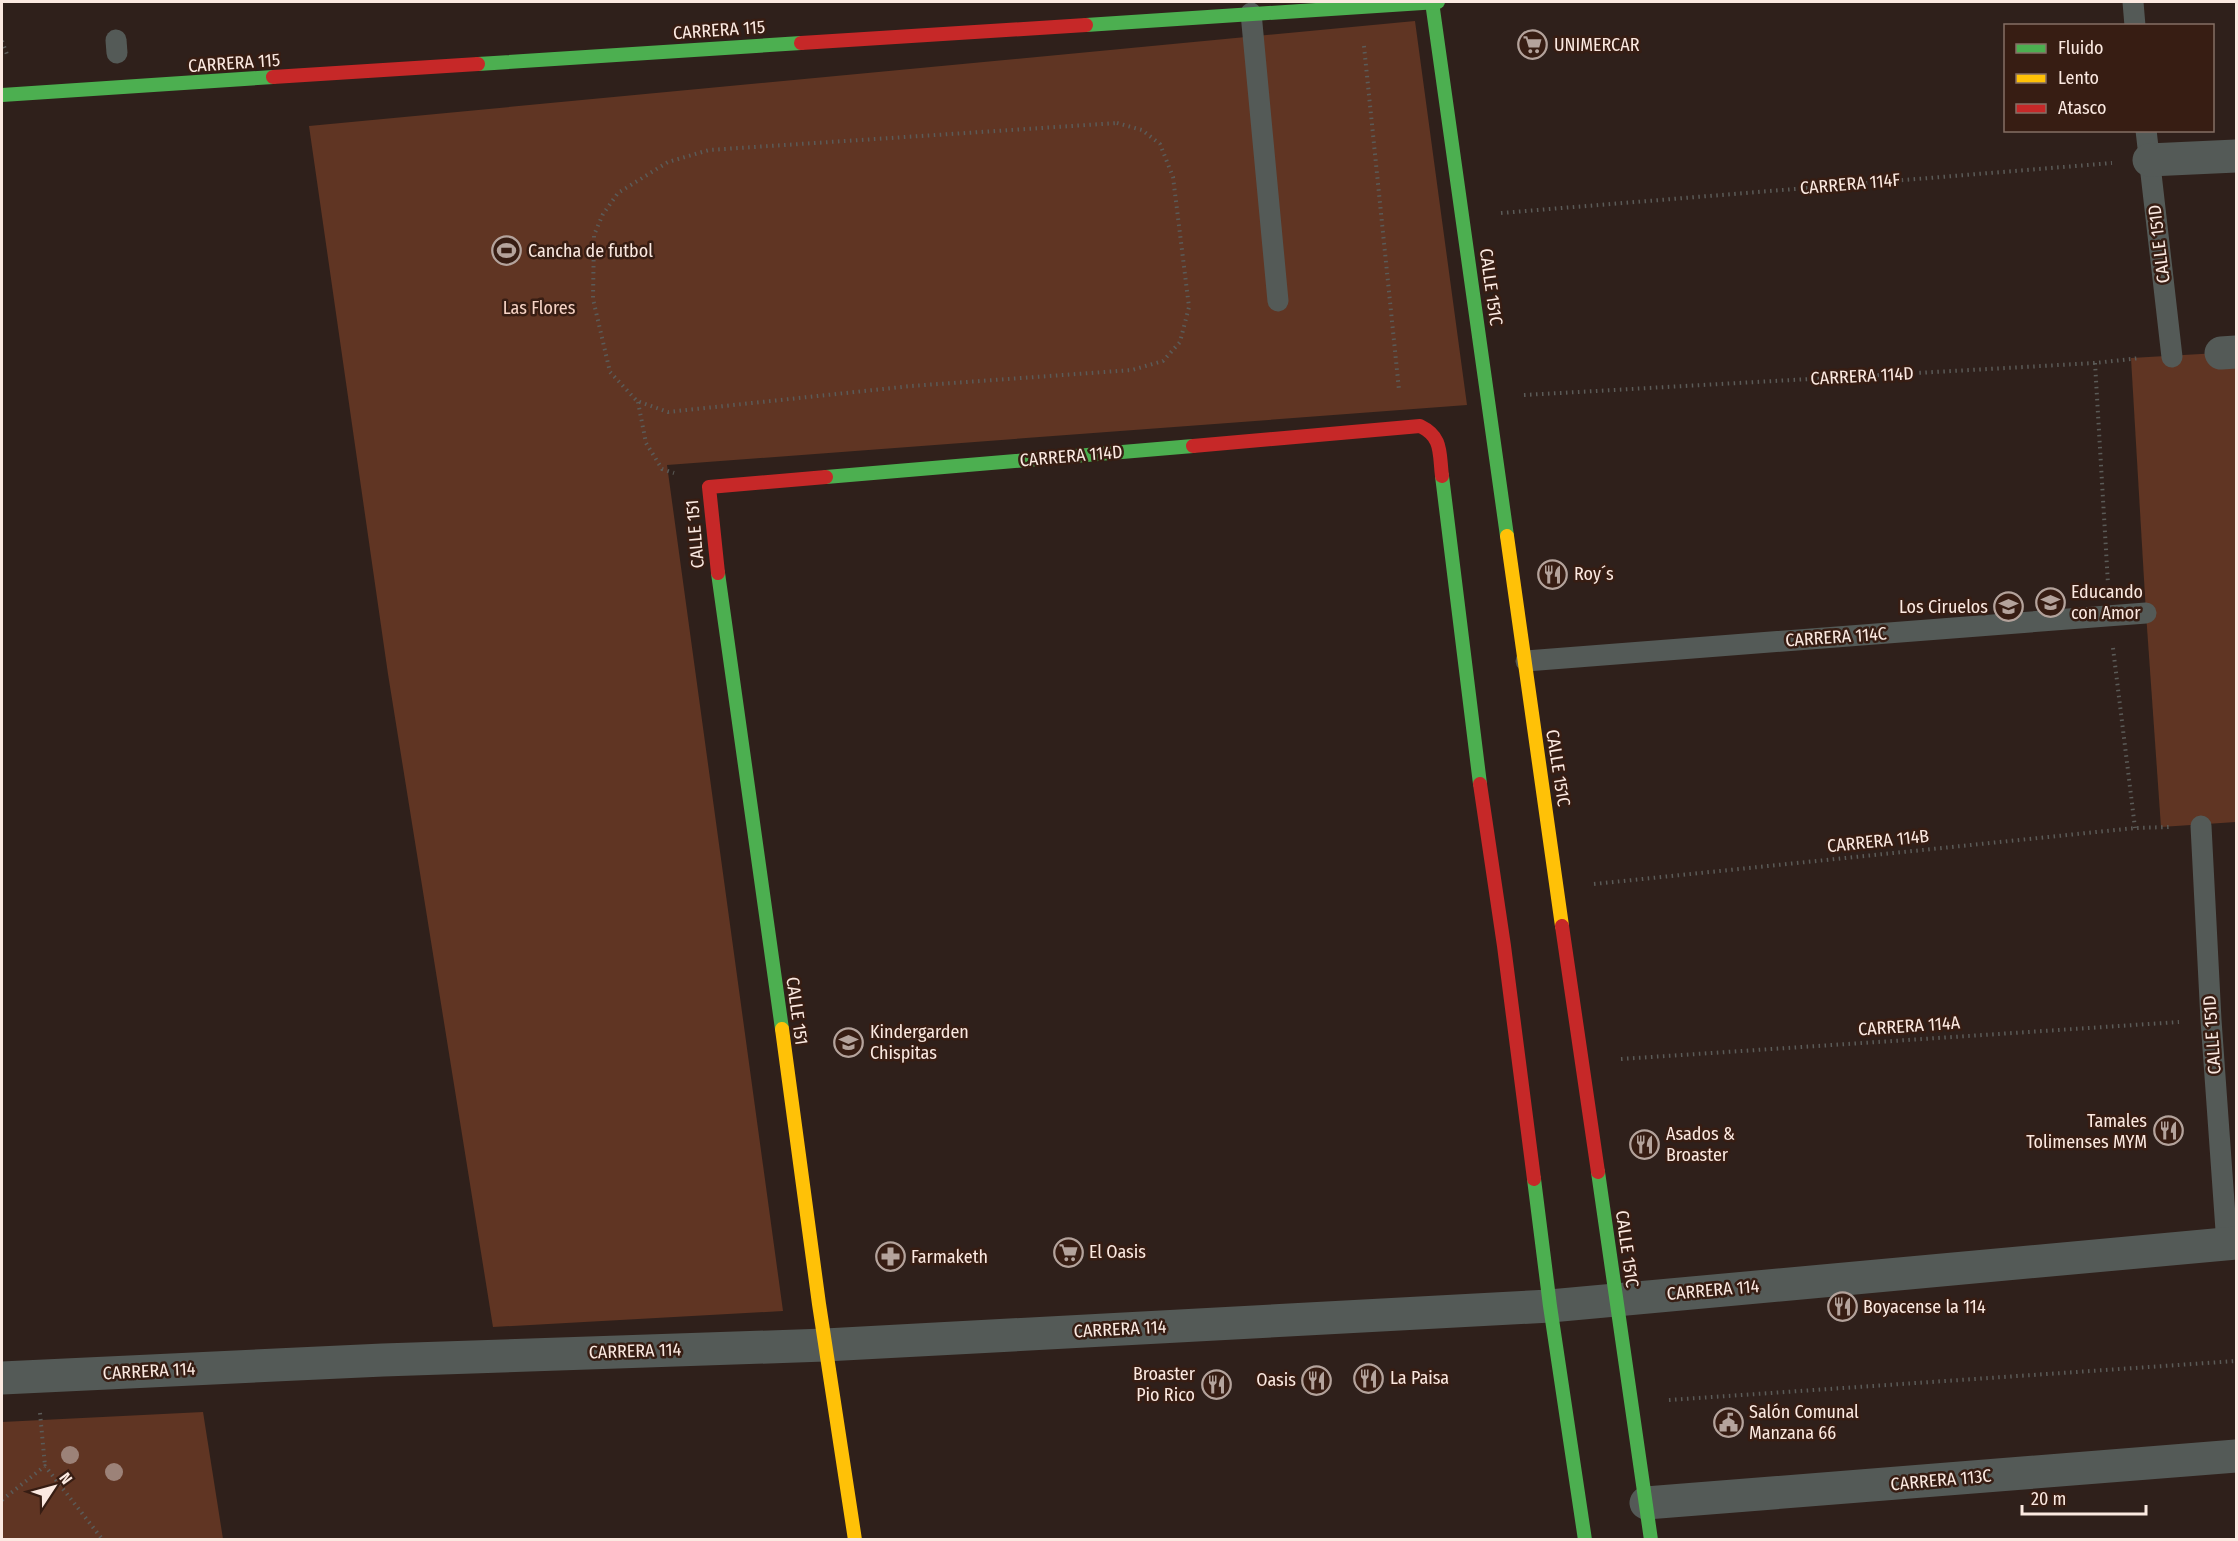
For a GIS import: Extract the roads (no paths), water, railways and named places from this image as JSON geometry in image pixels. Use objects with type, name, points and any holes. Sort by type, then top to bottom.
[{"type":"street","name":"CALLE 151C","points":[[1432,2],[1651,1539]]},
{"type":"street","name":"CARRERA 115","points":[[2,95],[1248,7],[1360,6],[1438,2]]},
{"type":"street","points":[[2147,145],[2236,156]]},
{"type":"street","name":"CARRERA 114D","points":[[709,487],[1420,426],[1432,432],[1438,444],[1471,726],[1504,946],[1550,1306]]},
{"type":"street","name":"CALLE 151","points":[[709,487],[715,558],[825,1345],[855,1539]]},
{"type":"street","name":"CARRERA 114","points":[[2,1378],[383,1360],[825,1345],[1550,1306],[2232,1244]]},
{"type":"street","points":[[1550,1306],[1585,1539]]},
{"type":"street","name":"CARRERA 113C","points":[[1646,1503],[2236,1456]]},
{"type":"lane","points":[[2133,2],[2135,24]]},
{"type":"lane","points":[[1248,7],[1278,302]]},
{"type":"lane","name":"CALLE 151D","points":[[2147,145],[2172,357]]},
{"type":"lane","name":"CARRERA 114C","points":[[1526,661],[2146,613]]},
{"type":"lane","name":"CALLE 151D","points":[[2201,826],[2211,1020],[2232,1244]]},
{"type":"place","name":"UNIMERCAR","points":[[1533,45]]},
{"type":"place","name":"Cancha de futbol","points":[[507,251]]},
{"type":"place","name":"Roy´s","points":[[1553,574]]},
{"type":"place","name":"Educando con Amor","points":[[2050,602]]},
{"type":"place","name":"Los Ciruelos","points":[[2009,607]]},
{"type":"place","name":"Kindergarden Chispitas","points":[[849,1042]]},
{"type":"place","name":"Tamales Tolimenses MYM","points":[[2168,1131]]},
{"type":"place","name":"Asados & Broaster","points":[[1645,1144]]},
{"type":"place","name":"El Oasis","points":[[1068,1252]]},
{"type":"place","name":"Farmaketh","points":[[890,1257]]},
{"type":"place","name":"Boyacense la 114","points":[[1842,1307]]},
{"type":"place","name":"La Paisa","points":[[1369,1378]]},
{"type":"place","name":"Oasis","points":[[1317,1380]]},
{"type":"place","name":"Broaster Pio Rico","points":[[1216,1384]]},
{"type":"place","name":"Salón Comunal Manzana 66","points":[[1728,1422]]},
{"type":"park label","name":"Las Flores","points":[[539,308]]}]
